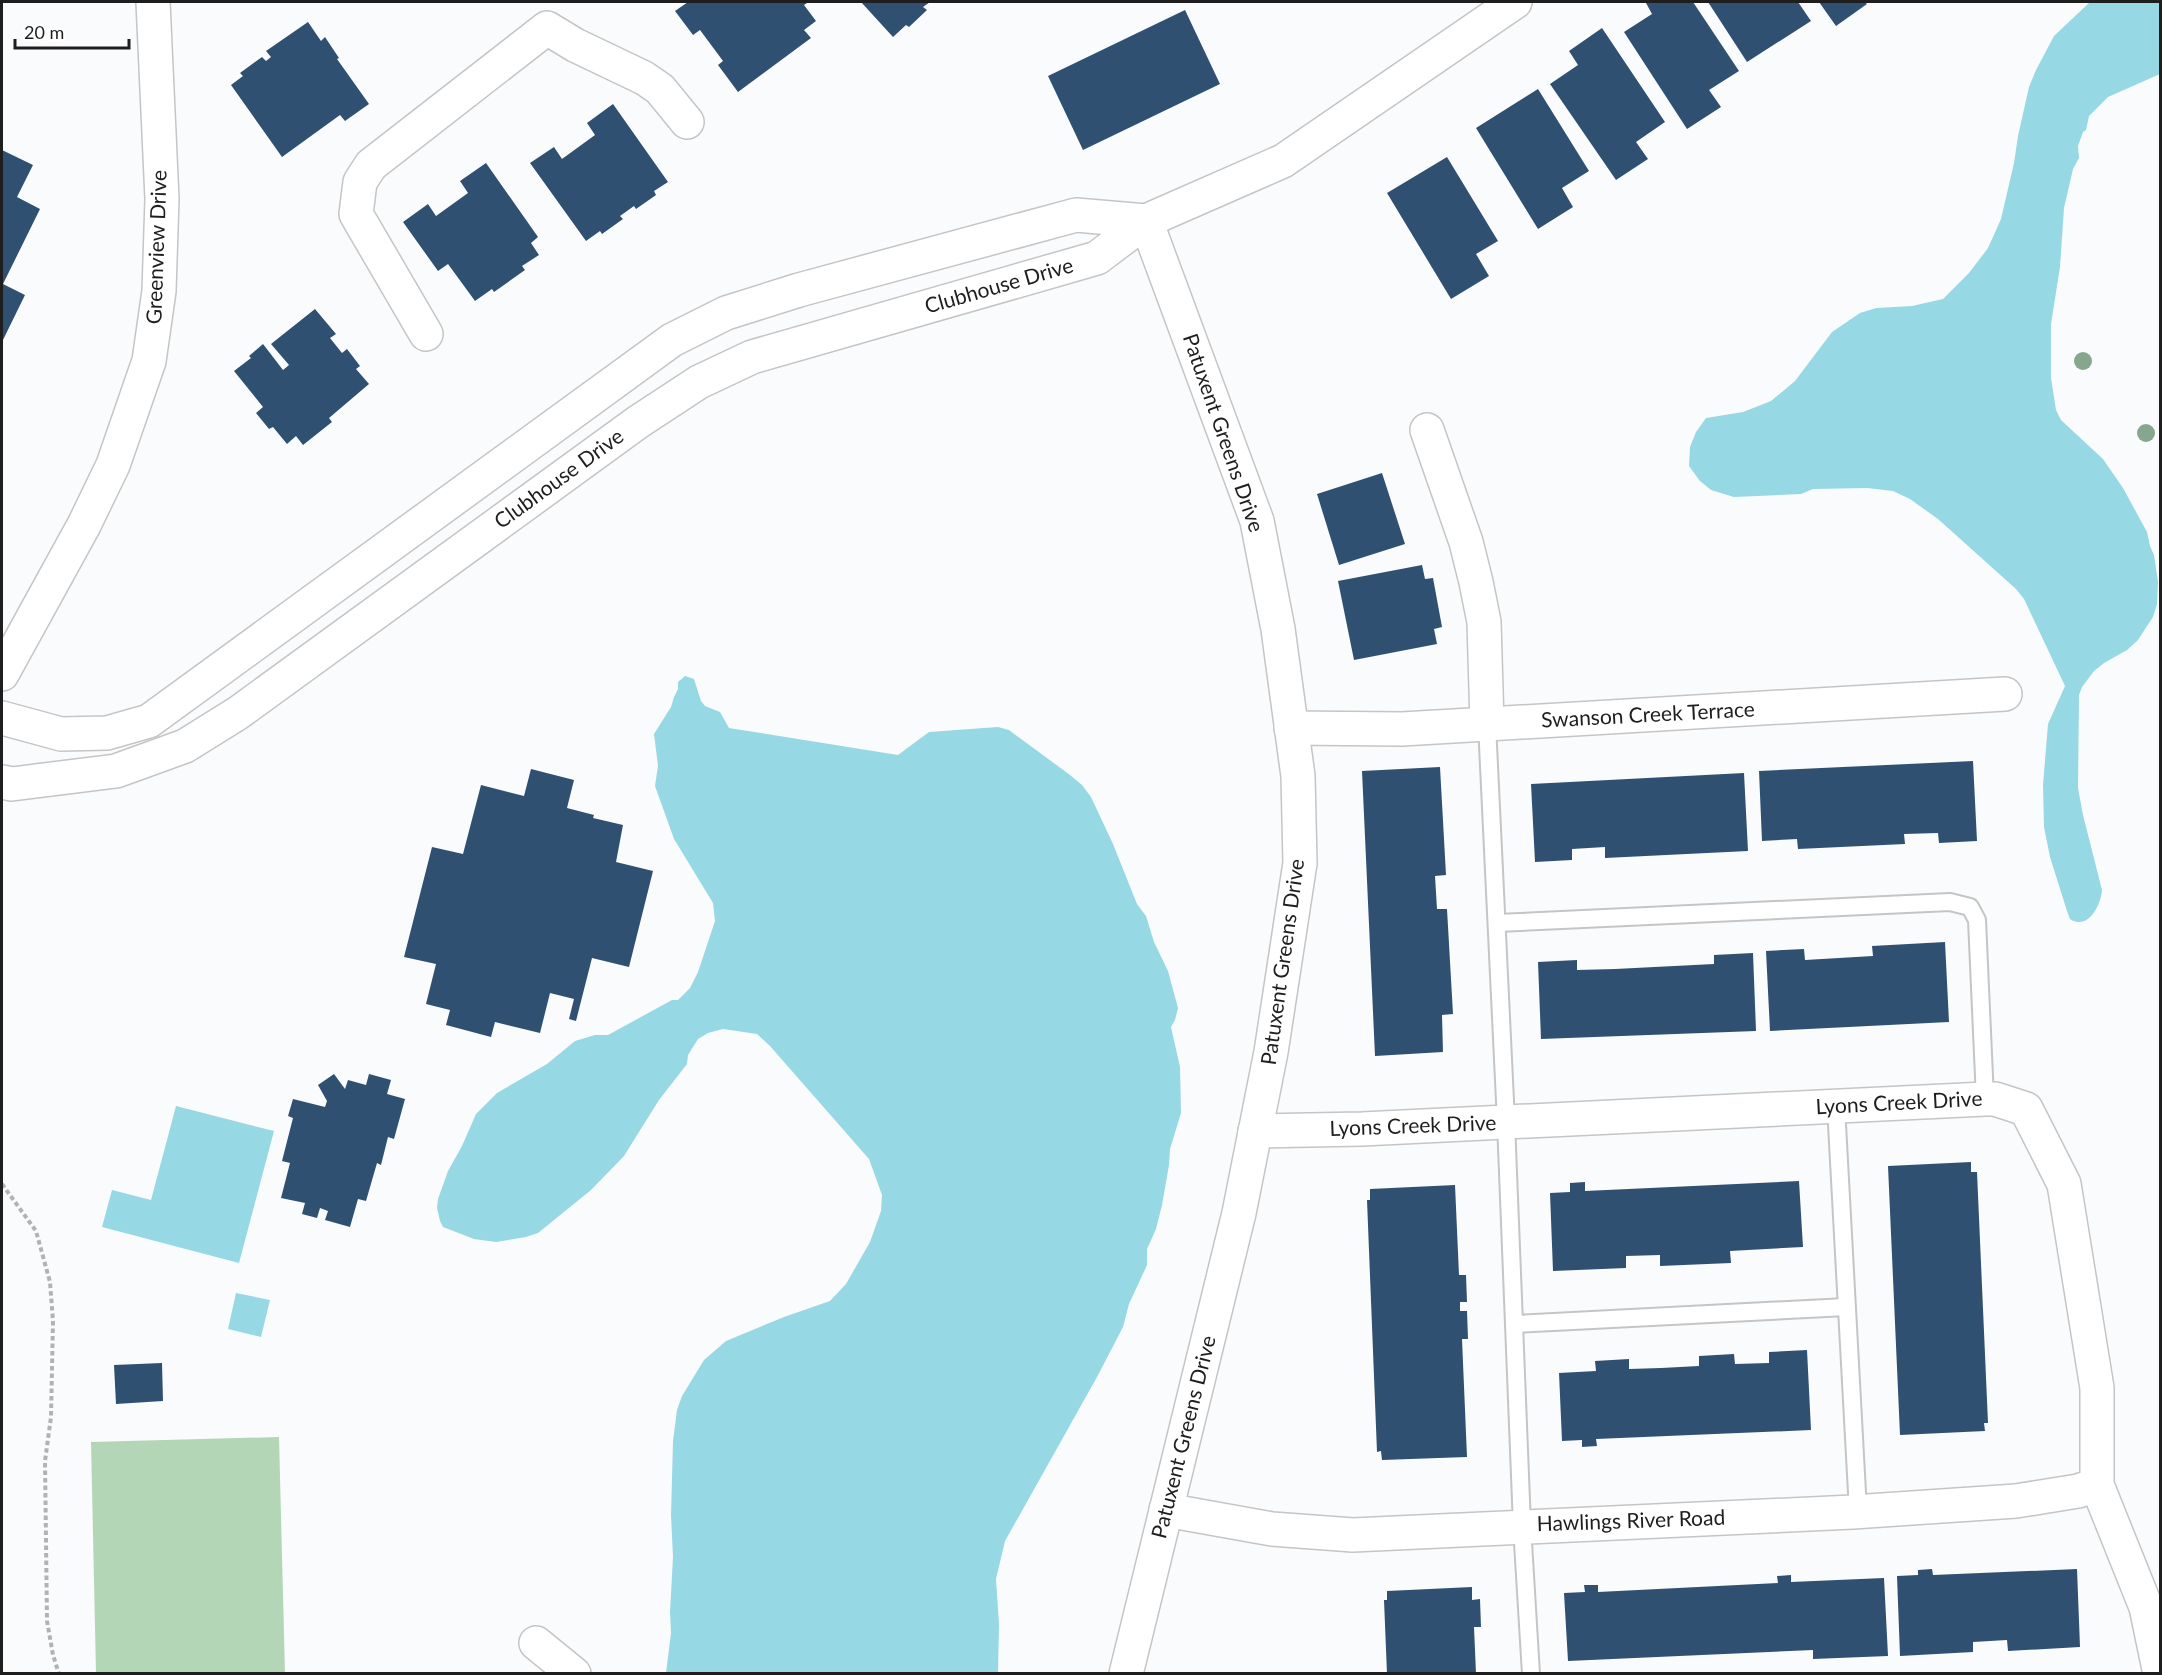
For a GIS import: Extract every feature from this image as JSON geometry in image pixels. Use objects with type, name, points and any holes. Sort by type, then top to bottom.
[{"type":"street","name":"Greenview Drive","points":[[2,674],[84,525],[113,465],[149,361],[159,291],[162,199],[153,2]]},
{"type":"street","name":"Clubhouse Drive","points":[[2,782],[12,784],[116,771],[185,746],[238,713],[628,429],[699,382],[752,357],[1097,258],[1146,221],[1283,161],[1515,2]]},
{"type":"street","points":[[426,334],[356,214],[360,182],[370,165],[547,15],[575,45],[644,78],[660,89],[687,122]]},
{"type":"street","name":"Clubhouse Drive","points":[[2,718],[61,734],[106,733],[148,721],[672,340],[726,313],[799,290],[1076,215],[1146,221]]},
{"type":"street","name":"Patuxent Greens Drive","points":[[1126,1674],[1239,1213],[1271,1052],[1300,863],[1298,776],[1278,629],[1257,521],[1146,221]]},
{"type":"street","points":[[1427,430],[1466,542],[1476,582],[1484,622],[1487,724]]},
{"type":"street","name":"Swanson Creek Terrace","points":[[1291,729],[1402,729],[2005,694]]},
{"type":"street","name":"Lyons Creek Drive","points":[[1255,1131],[1362,1129],[1986,1099],[1995,1099],[2026,1109],[2064,1184],[2097,1388],[2097,1485],[2146,1607],[2160,1674]]},
{"type":"street","name":"Hawlings River Road","points":[[1166,1510],[1272,1528],[1353,1535],[1858,1511],[2016,1501],[2078,1491],[2097,1485]]},
{"type":"street","points":[[536,1643],[574,1674]]},
{"type":"lane","points":[[1487,724],[1522,1526],[1531,1674]]},
{"type":"lane","points":[[1497,923],[1950,902],[1970,907],[1977,920],[1986,1099]]},
{"type":"lane","points":[[1836,1106],[1858,1511]]},
{"type":"lane","points":[[1514,1324],[1846,1307]]},
{"type":"path","points":[[2,1184],[36,1231],[50,1282],[53,1321],[51,1417],[45,1461],[47,1621],[58,1674]]},
{"type":"green space","points":[[279,1437],[285,1673],[96,1673],[91,1442]]},
{"type":"water","points":[[2090,2],[2160,2],[2160,74],[2108,97],[2089,116],[2086,130],[2083,132],[2078,146],[2079,158],[2073,169],[2064,208],[2060,267],[2051,324],[2051,378],[2056,410],[2061,420],[2103,459],[2123,488],[2147,532],[2154,555],[2158,582],[2157,604],[2153,617],[2138,640],[2127,650],[2094,671],[2079,695],[2078,788],[2102,890],[2099,903],[2092,915],[2082,922],[2077,922],[2070,919],[2067,911],[2050,857],[2044,827],[2043,785],[2048,724],[2065,686],[2024,599],[2016,589],[1938,519],[1910,499],[1893,491],[1867,488],[1813,489],[1801,494],[1734,497],[1711,490],[1700,481],[1689,466],[1690,447],[1696,432],[1706,418],[1743,412],[1771,401],[1795,381],[1832,332],[1860,313],[1876,308],[1912,306],[1943,299],[1969,273],[1988,248],[2001,219],[2029,87],[2036,70],[2054,36]]},
{"type":"water","points":[[685,676],[694,679],[701,701],[705,706],[720,712],[729,728],[898,755],[929,732],[998,727],[1009,730],[1070,775],[1091,797],[1137,904],[1146,916],[1154,942],[1168,971],[1178,1008],[1171,1027],[1180,1067],[1181,1113],[1170,1149],[1162,1205],[1156,1229],[1147,1249],[1147,1265],[1129,1304],[1123,1327],[1005,1541],[996,1579],[999,1624],[998,1673],[666,1673],[671,1633],[673,1441],[677,1410],[682,1396],[704,1360],[726,1341],[830,1301],[846,1284],[870,1242],[881,1211],[882,1195],[869,1159],[757,1034],[723,1029],[708,1033],[698,1039],[688,1055],[687,1064],[659,1100],[624,1156],[591,1190],[538,1233],[496,1242],[474,1239],[443,1227],[440,1221],[437,1208],[438,1199],[448,1171],[476,1114],[497,1093],[547,1064],[575,1041],[595,1035],[608,1035],[672,1000],[678,1000],[690,988],[698,972],[715,921],[713,903],[674,839],[655,786],[658,766],[654,734],[671,707],[678,689],[678,682]]},
{"type":"water","points":[[176,1106],[274,1131],[239,1263],[102,1227],[112,1190],[151,1200]]},
{"type":"water","points":[[236,1293],[270,1300],[261,1337],[228,1329]]},
{"type":"building","points":[[688,2],[806,2],[804,5],[816,21],[804,30],[811,38],[738,92],[718,65],[723,61],[700,30],[693,35],[675,11]]},
{"type":"building","points":[[861,2],[930,2],[923,7],[927,10],[909,27],[906,25],[893,37]]},
{"type":"building","points":[[1693,2],[1739,71],[1709,90],[1721,107],[1687,129],[1624,32],[1652,14],[1646,3]]},
{"type":"building","points":[[1708,2],[1798,2],[1811,21],[1747,62]]},
{"type":"building","points":[[1819,2],[1865,2],[1867,4],[1836,26]]},
{"type":"building","points":[[1185,10],[1220,84],[1083,150],[1048,76]]},
{"type":"building","points":[[308,22],[321,41],[325,37],[339,58],[337,59],[369,104],[345,121],[340,115],[282,157],[231,85],[243,76],[240,73],[262,57],[266,61],[271,57],[266,51]]},
{"type":"building","points":[[1602,28],[1665,122],[1636,142],[1648,159],[1616,180],[1550,84],[1578,65],[1569,51]]},
{"type":"building","points":[[1538,89],[1589,171],[1562,188],[1573,207],[1538,229],[1476,128]]},
{"type":"building","points":[[613,104],[668,182],[654,191],[656,195],[636,209],[634,206],[620,216],[623,219],[602,234],[600,231],[586,241],[530,163],[554,147],[562,159],[595,135],[587,123]]},
{"type":"building","points":[[2,150],[33,165],[17,197],[40,209],[3,284],[25,295],[2,342]]},
{"type":"building","points":[[1447,157],[1498,241],[1476,254],[1489,276],[1451,299],[1387,193]]},
{"type":"building","points":[[486,163],[538,237],[531,243],[539,255],[522,266],[525,270],[494,292],[492,289],[475,301],[448,264],[438,271],[403,222],[428,204],[436,216],[468,193],[460,181]]},
{"type":"building","points":[[315,309],[336,334],[330,338],[342,353],[347,349],[360,366],[356,369],[369,384],[329,418],[332,422],[303,445],[296,436],[287,444],[273,427],[269,429],[256,413],[263,407],[234,371],[251,358],[249,356],[263,344],[283,370],[289,365],[271,344]]},
{"type":"building","points":[[1382,473],[1405,544],[1339,565],[1317,494]]},
{"type":"building","points":[[1422,565],[1425,579],[1433,578],[1442,627],[1434,629],[1437,644],[1354,660],[1338,581]]},
{"type":"building","points":[[1973,761],[1977,841],[1939,843],[1938,833],[1904,834],[1905,844],[1798,849],[1797,839],[1762,841],[1759,771]]},
{"type":"building","points":[[1440,767],[1446,875],[1435,876],[1437,909],[1447,909],[1453,1014],[1442,1015],[1443,1052],[1375,1056],[1362,771]]},
{"type":"building","points":[[531,769],[574,780],[567,808],[594,815],[593,818],[623,825],[616,862],[653,871],[629,967],[592,958],[576,1021],[569,1019],[574,999],[550,993],[540,1033],[495,1022],[491,1037],[446,1025],[450,1010],[426,1004],[436,964],[404,957],[432,847],[463,854],[481,785],[524,796]]},
{"type":"building","points":[[1744,773],[1748,851],[1605,858],[1605,847],[1572,849],[1572,860],[1535,862],[1531,784]]},
{"type":"building","points":[[1945,942],[1949,1022],[1770,1031],[1766,951],[1804,949],[1805,960],[1873,956],[1872,946]]},
{"type":"building","points":[[1753,953],[1756,1031],[1541,1039],[1538,962],[1577,960],[1577,970],[1615,969],[1714,964],[1714,955]]},
{"type":"building","points":[[334,1074],[345,1089],[348,1080],[366,1085],[369,1074],[391,1080],[387,1094],[405,1099],[394,1139],[388,1137],[381,1165],[377,1163],[366,1201],[358,1199],[350,1227],[325,1220],[328,1211],[320,1208],[317,1218],[302,1214],[305,1203],[281,1198],[290,1163],[282,1161],[293,1118],[288,1116],[293,1099],[325,1107],[327,1101],[318,1085]]},
{"type":"building","points":[[1971,1162],[1971,1172],[1977,1172],[1988,1423],[1984,1423],[1985,1431],[1900,1435],[1888,1166]]},
{"type":"building","points":[[1799,1181],[1803,1247],[1730,1251],[1731,1263],[1660,1266],[1660,1255],[1626,1256],[1626,1268],[1553,1271],[1550,1193],[1570,1192],[1570,1183],[1585,1182],[1585,1191]]},
{"type":"building","points":[[1455,1185],[1459,1275],[1466,1275],[1467,1302],[1460,1302],[1460,1311],[1467,1311],[1468,1339],[1462,1339],[1467,1457],[1382,1460],[1381,1451],[1377,1452],[1367,1200],[1370,1200],[1370,1189]]},
{"type":"building","points":[[1807,1350],[1811,1430],[1596,1439],[1597,1446],[1582,1447],[1582,1440],[1562,1441],[1559,1373],[1596,1371],[1595,1361],[1629,1359],[1629,1369],[1699,1366],[1699,1356],[1734,1354],[1735,1364],[1769,1363],[1769,1352]]},
{"type":"building","points":[[162,1363],[163,1401],[116,1404],[114,1365]]},
{"type":"building","points":[[1932,1569],[1933,1575],[2077,1569],[2080,1647],[2008,1651],[2007,1640],[1973,1642],[1973,1652],[1900,1656],[1897,1576],[1918,1575],[1918,1570]]},
{"type":"building","points":[[1791,1575],[1791,1582],[1884,1578],[1888,1656],[1813,1659],[1813,1650],[1568,1661],[1564,1593],[1585,1592],[1584,1585],[1598,1585],[1598,1592],[1778,1583],[1777,1576]]},
{"type":"building","points":[[1472,1587],[1472,1600],[1480,1599],[1481,1627],[1474,1627],[1476,1674],[1387,1674],[1384,1600],[1387,1600],[1387,1591]]}]
